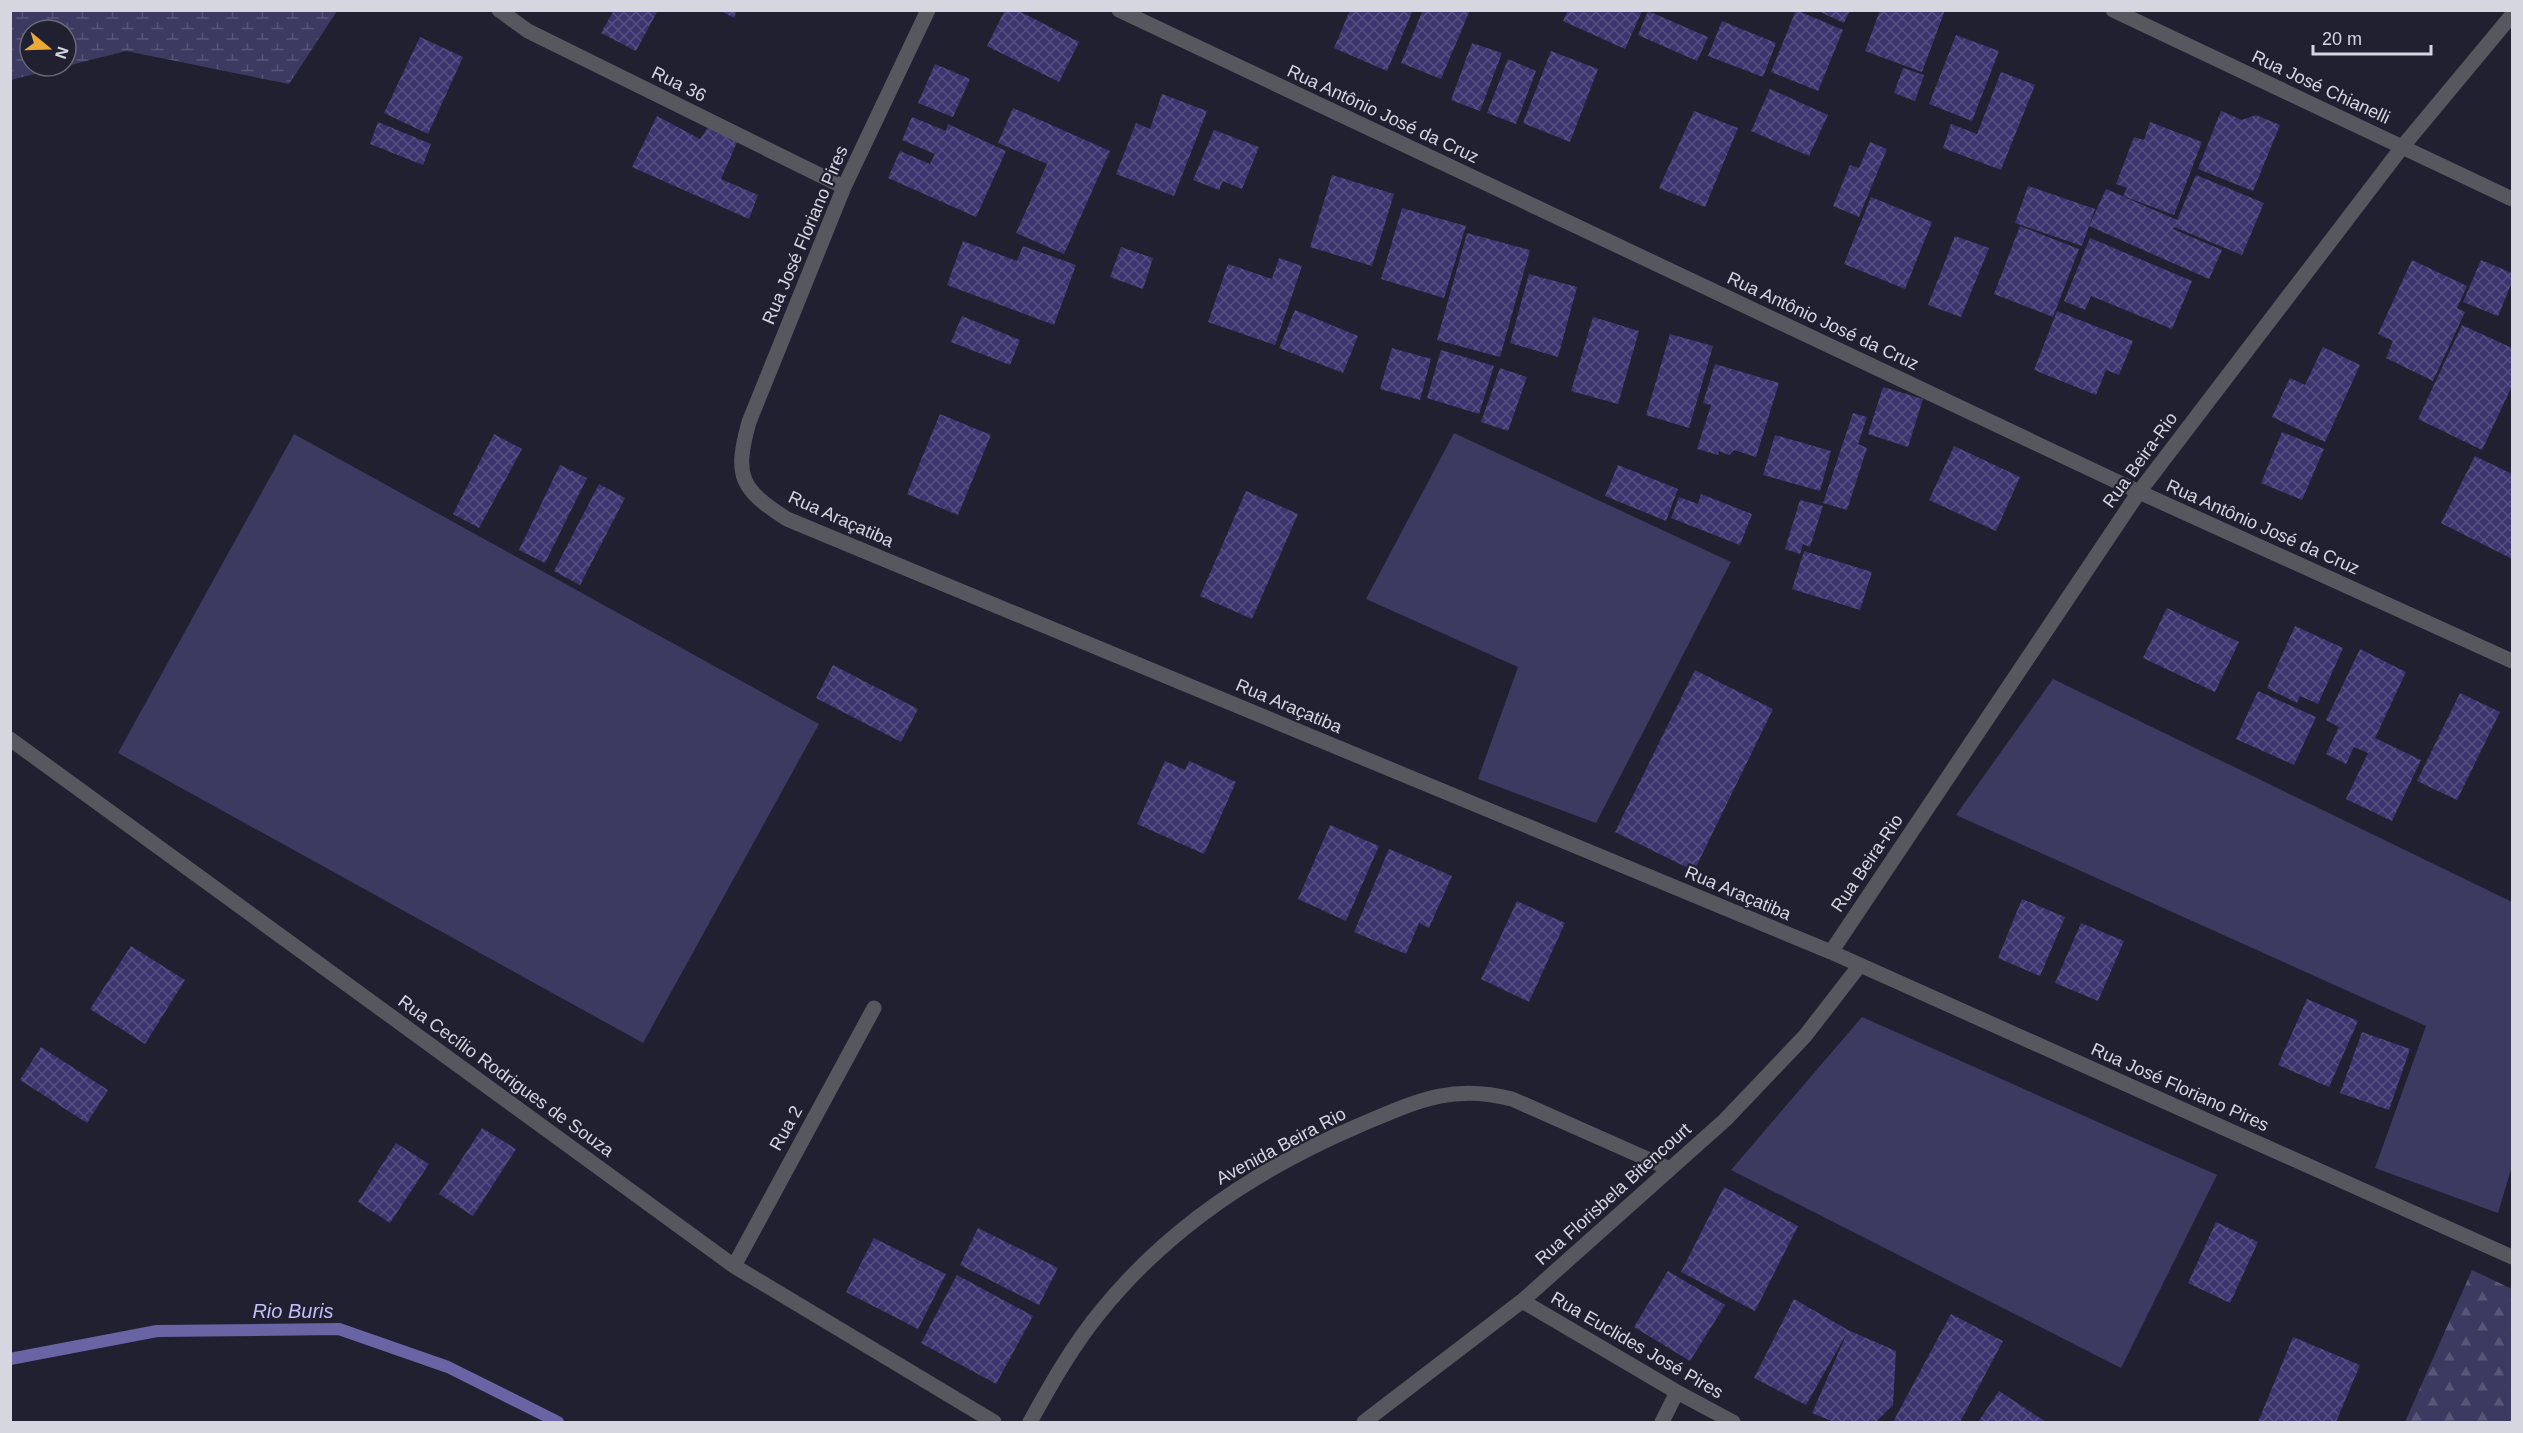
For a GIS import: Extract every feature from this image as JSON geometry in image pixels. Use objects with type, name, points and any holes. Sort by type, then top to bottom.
[{"type":"street","name":"Rua 36","points":[[499,10],[528,31],[844,188]]},
{"type":"street","name":"Rua José Floriano Pires","points":[[743,481],[741,451],[749,422],[844,188],[928,10]]},
{"type":"street","name":"Rua Antônio José da Cruz","points":[[1119,10],[2139,492],[2512,661]]},
{"type":"street","name":"Rua José Chianelli","points":[[2113,10],[2512,199]]},
{"type":"street","name":"Rua Beira-Rio","points":[[1831,952],[2139,492],[2403,146],[2512,15]]},
{"type":"street","name":"Rua Araçatiba","points":[[743,481],[761,502],[787,519],[1831,952]]},
{"type":"street","name":"Rua Cecílio Rodrigues de Souza","points":[[10,739],[734,1266],[994,1422]]},
{"type":"street","name":"Rua José Floriano Pires","points":[[1831,952],[2512,1257]]},
{"type":"street","name":"Rua Florisbela Bitencourt","points":[[1364,1422],[1522,1301],[1725,1120],[1805,1036],[1860,965]]},
{"type":"street","name":"Rua 2","points":[[734,1266],[874,1008]]},
{"type":"street","name":"Avenida Beira Rio","points":[[1030,1422],[1074,1348],[1100,1311],[1141,1266],[1177,1233],[1218,1202],[1260,1175],[1323,1141],[1381,1117],[1437,1096],[1459,1092],[1488,1092],[1512,1099],[1670,1169]]},
{"type":"street","name":"Rua Euclides José Pires","points":[[1522,1301],[1677,1392],[1733,1422]]},
{"type":"street","points":[[1662,1422],[1677,1392]]},
{"type":"green space","points":[[11,10],[337,10],[289,84],[126,51],[78,63],[78,18],[18,18],[19,78],[11,80]]},
{"type":"green space","points":[[1454,433],[1731,562],[1596,823],[1478,779],[1518,667],[1366,599]]},
{"type":"green space","points":[[294,434],[819,724],[643,1043],[118,753]]},
{"type":"green space","points":[[2053,679],[2512,902],[2512,1166],[2498,1213],[2375,1168],[2426,1026],[1956,815]]},
{"type":"green space","points":[[1862,1017],[2217,1175],[2121,1368],[1731,1170]]},
{"type":"green space","points":[[2472,1270],[2512,1289],[2512,1422],[2405,1422]]},
{"type":"building","points":[[614,10],[658,10],[636,51],[601,33]]},
{"type":"building","points":[[719,10],[737,10],[734,18]]},
{"type":"building","points":[[1005,10],[1017,10],[1079,42],[1059,82],[987,46]]},
{"type":"building","points":[[1350,10],[1413,10],[1387,71],[1334,48]]},
{"type":"building","points":[[1423,10],[1470,10],[1441,79],[1401,63]]},
{"type":"building","points":[[1568,10],[1642,11],[1625,49],[1563,21]]},
{"type":"building","points":[[1796,10],[1843,30],[1818,91],[1771,72]]},
{"type":"building","points":[[1816,10],[1850,10],[1844,23]]},
{"type":"building","points":[[1880,10],[1945,10],[1922,72],[1865,51]]},
{"type":"building","points":[[1648,11],[1708,37],[1697,61],[1638,35]]},
{"type":"building","points":[[1722,21],[1776,43],[1763,77],[1708,56]]},
{"type":"building","points":[[1956,35],[1999,51],[1972,121],[1929,104]]},
{"type":"building","points":[[420,37],[463,57],[428,134],[384,113]]},
{"type":"building","points":[[1472,43],[1502,53],[1480,111],[1451,100]]},
{"type":"building","points":[[1551,51],[1598,69],[1570,142],[1523,123]]},
{"type":"building","points":[[1508,59],[1536,71],[1516,124],[1487,113]]},
{"type":"building","points":[[935,64],[970,79],[953,117],[918,103]]},
{"type":"building","points":[[1903,68],[1924,75],[1915,101],[1894,93]]},
{"type":"building","points":[[2001,72],[2035,85],[2001,170],[1943,148],[1951,124],[1977,134]]},
{"type":"building","points":[[1770,89],[1828,115],[1809,156],[1751,131]]},
{"type":"building","points":[[1162,94],[1207,111],[1174,196],[1116,174],[1136,123],[1150,129]]},
{"type":"building","points":[[1013,108],[1110,151],[1064,254],[1016,233],[1047,164],[998,143]]},
{"type":"building","points":[[1694,111],[1738,128],[1705,207],[1659,188]]},
{"type":"building","points":[[2221,111],[2242,120],[2256,115],[2280,125],[2253,191],[2198,169]]},
{"type":"building","points":[[657,116],[700,139],[709,126],[738,140],[721,179],[758,195],[749,219],[632,167]]},
{"type":"building","points":[[912,117],[946,131],[948,124],[1006,151],[976,217],[888,178],[900,151],[930,164],[935,154],[902,140]]},
{"type":"building","points":[[378,122],[431,144],[423,165],[370,144]]},
{"type":"building","points":[[2150,122],[2202,142],[2174,215],[2123,196],[2127,188],[2116,184],[2134,137],[2144,140]]},
{"type":"building","points":[[1214,130],[1259,147],[1242,189],[1223,181],[1219,190],[1193,180]]},
{"type":"building","points":[[1870,142],[1887,149],[1859,217],[1833,206],[1850,165],[1859,168]]},
{"type":"building","points":[[1332,175],[1394,194],[1372,266],[1310,247]]},
{"type":"building","points":[[2196,175],[2264,203],[2242,255],[2174,227],[2173,229],[2222,250],[2209,279],[2089,226],[2106,189],[2177,220]]},
{"type":"building","points":[[2028,186],[2095,209],[2082,246],[2015,223]]},
{"type":"building","points":[[1871,197],[1932,222],[1905,289],[1844,264]]},
{"type":"building","points":[[1402,208],[1466,226],[1444,298],[1381,279]]},
{"type":"building","points":[[2020,226],[2079,249],[2053,317],[1994,294]]},
{"type":"building","points":[[1467,233],[1530,250],[1500,357],[1437,340]]},
{"type":"building","points":[[1955,236],[1989,248],[1961,317],[1928,305]]},
{"type":"building","points":[[2090,238],[2192,281],[2172,329],[2091,296],[2085,310],[2064,301]]},
{"type":"building","points":[[963,241],[1017,261],[1023,246],[1076,265],[1054,325],[947,285]]},
{"type":"building","points":[[1121,247],[1153,258],[1143,289],[1110,277]]},
{"type":"building","points":[[1279,258],[1302,266],[1275,345],[1208,322],[1228,264],[1272,279]]},
{"type":"building","points":[[2412,260],[2467,286],[2457,308],[2465,312],[2433,381],[2386,358],[2393,341],[2378,334]]},
{"type":"building","points":[[2481,260],[2512,273],[2512,282],[2498,316],[2463,302]]},
{"type":"building","points":[[1529,274],[1577,287],[1558,357],[1510,343]]},
{"type":"building","points":[[1295,310],[1358,336],[1343,373],[1279,348]]},
{"type":"building","points":[[2057,311],[2133,341],[2119,375],[2106,370],[2096,395],[2034,370]]},
{"type":"building","points":[[962,316],[1020,340],[1010,365],[951,342]]},
{"type":"building","points":[[1593,317],[1639,331],[1618,404],[1571,391]]},
{"type":"building","points":[[2462,325],[2512,348],[2512,386],[2482,450],[2418,419]]},
{"type":"building","points":[[1670,334],[1713,346],[1689,428],[1646,415]]},
{"type":"building","points":[[2323,347],[2360,365],[2325,442],[2272,417],[2290,378],[2305,385]]},
{"type":"building","points":[[1392,348],[1431,359],[1420,400],[1380,389]]},
{"type":"building","points":[[1441,350],[1494,366],[1479,414],[1427,398]]},
{"type":"building","points":[[1715,364],[1779,383],[1756,457],[1734,450],[1729,455],[1719,451],[1718,455],[1697,449],[1711,405],[1703,403]]},
{"type":"building","points":[[1500,368],[1527,377],[1508,431],[1481,422]]},
{"type":"building","points":[[1883,387],[1923,399],[1908,447],[1868,434]]},
{"type":"building","points":[[1853,413],[1867,417],[1858,444],[1867,448],[1847,510],[1823,503]]},
{"type":"building","points":[[940,414],[991,435],[958,515],[907,494]]},
{"type":"building","points":[[2282,432],[2324,449],[2302,500],[2261,483]]},
{"type":"building","points":[[494,434],[522,449],[479,528],[453,514]]},
{"type":"building","points":[[1775,435],[1831,451],[1820,491],[1763,475]]},
{"type":"building","points":[[1954,446],[2020,477],[1996,531],[1929,500]]},
{"type":"building","points":[[2475,456],[2512,474],[2512,559],[2441,523]]},
{"type":"building","points":[[560,465],[587,478],[545,563],[519,550]]},
{"type":"building","points":[[1618,465],[1678,489],[1666,521],[1605,496]]},
{"type":"building","points":[[599,484],[625,498],[580,585],[554,571]]},
{"type":"building","points":[[1246,491],[1298,514],[1252,619],[1200,596]]},
{"type":"building","points":[[1701,494],[1752,514],[1740,545],[1671,518],[1679,497],[1698,504]]},
{"type":"building","points":[[1800,500],[1823,506],[1810,547],[1803,544],[1800,554],[1785,549]]},
{"type":"building","points":[[1804,551],[1872,572],[1860,610],[1792,589]]},
{"type":"building","points":[[2167,608],[2239,642],[2215,692],[2143,658]]},
{"type":"building","points":[[2295,626],[2343,648],[2318,704],[2300,696],[2297,703],[2267,688]]},
{"type":"building","points":[[2360,649],[2406,672],[2375,738],[2421,760],[2392,821],[2346,799],[2368,753],[2354,747],[2346,764],[2326,754],[2339,727],[2326,720]]},
{"type":"building","points":[[833,665],[918,709],[901,742],[816,698]]},
{"type":"building","points":[[1695,670],[1773,709],[1694,871],[1615,832]]},
{"type":"building","points":[[2258,691],[2316,717],[2294,765],[2236,739]]},
{"type":"building","points":[[2460,693],[2500,712],[2457,800],[2417,781]]},
{"type":"building","points":[[1165,761],[1185,770],[1189,761],[1236,782],[1204,854],[1137,824]]},
{"type":"building","points":[[1330,825],[1379,846],[1346,921],[1298,899]]},
{"type":"building","points":[[1389,849],[1452,876],[1429,928],[1419,923],[1406,954],[1354,932]]},
{"type":"building","points":[[2022,899],[2065,917],[2040,976],[1998,958]]},
{"type":"building","points":[[1517,901],[1565,923],[1529,1002],[1481,979]]},
{"type":"building","points":[[2081,923],[2124,941],[2098,1001],[2055,983]]},
{"type":"building","points":[[131,946],[185,980],[145,1044],[90,1009]]},
{"type":"building","points":[[2307,999],[2358,1021],[2329,1087],[2278,1065]]},
{"type":"building","points":[[2362,1032],[2410,1049],[2389,1110],[2340,1093]]},
{"type":"building","points":[[41,1047],[108,1090],[87,1123],[20,1080]]},
{"type":"building","points":[[482,1128],[516,1149],[473,1216],[439,1194]]},
{"type":"building","points":[[396,1143],[429,1164],[390,1223],[358,1202]]},
{"type":"building","points":[[1724,1187],[1798,1226],[1755,1311],[1681,1272]]},
{"type":"building","points":[[2216,1222],[2258,1242],[2230,1303],[2188,1283]]},
{"type":"building","points":[[978,1228],[1058,1268],[1039,1305],[960,1265]]},
{"type":"building","points":[[874,1238],[946,1274],[918,1329],[846,1292]]},
{"type":"building","points":[[1668,1271],[1725,1305],[1690,1361],[1634,1327]]},
{"type":"building","points":[[957,1275],[1033,1316],[996,1384],[921,1343]]},
{"type":"building","points":[[1794,1299],[1848,1330],[1896,1351],[1893,1405],[1876,1422],[1834,1422],[1812,1413],[1847,1333],[1806,1405],[1754,1378]]},
{"type":"building","points":[[1951,1314],[2003,1341],[1960,1422],[1893,1422]]},
{"type":"building","points":[[2293,1337],[2360,1365],[2336,1422],[2258,1422]]},
{"type":"building","points":[[1999,1391],[2046,1422],[1978,1422]]},
{"type":"waterway","name":"Rio Buris","points":[[10,1359],[157,1331],[339,1329],[448,1367],[558,1422]]}]
